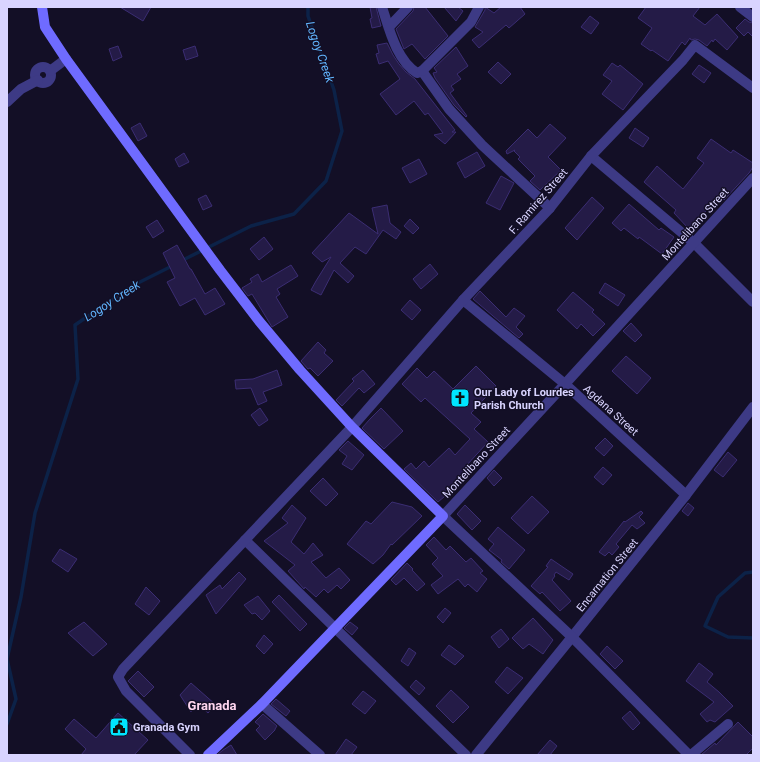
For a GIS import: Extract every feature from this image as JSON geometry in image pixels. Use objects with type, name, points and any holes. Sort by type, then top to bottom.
[{"type":"main road","points":[[42,7],[46,27],[66,59],[259,321],[300,370],[352,427],[443,516]]},
{"type":"main road","name":"Montelibano Street","points":[[208,755],[262,704],[443,516]]},
{"type":"street","points":[[382,7],[395,46],[404,61],[416,73],[422,71],[471,22],[479,7]]},
{"type":"street","points":[[389,27],[408,7]]},
{"type":"street","points":[[740,7],[753,17]]},
{"type":"street","name":"F. Ramirez Street","points":[[190,755],[126,691],[118,677],[123,669],[352,427],[463,300],[550,208],[591,156],[683,60],[695,45],[753,88]]},
{"type":"street","points":[[7,102],[21,89],[38,80],[36,77],[37,71],[40,68],[47,68],[50,71],[66,59]]},
{"type":"street","points":[[422,71],[449,109],[482,145],[550,208]]},
{"type":"street","points":[[591,156],[694,243],[753,302]]},
{"type":"street","name":"Montelibano Street","points":[[443,516],[753,178]]},
{"type":"street","name":"Agdana Street","points":[[463,300],[565,384],[686,495]]},
{"type":"street","name":"Encarnation Street","points":[[476,755],[686,495],[753,407]]},
{"type":"street","points":[[443,516],[572,637],[690,755],[728,724]]},
{"type":"street","points":[[245,540],[466,755]]},
{"type":"street","points":[[262,704],[320,755]]},
{"type":"building","points":[[120,7],[151,7],[143,21]]},
{"type":"building","points":[[370,7],[376,7],[381,26],[372,28]]},
{"type":"building","points":[[414,7],[425,7],[448,36],[425,59],[412,44],[404,49],[396,29],[413,11]]},
{"type":"building","points":[[444,7],[458,7],[463,11],[456,21]]},
{"type":"building","points":[[485,7],[494,13],[501,7],[520,7],[525,14],[509,28],[506,25],[479,48],[472,40],[483,32],[475,27],[485,10]]},
{"type":"building","points":[[646,7],[700,7],[693,16],[705,25],[717,14],[738,37],[727,50],[715,39],[713,42],[712,40],[707,46],[699,40],[691,40],[690,38],[685,45],[682,42],[668,61],[641,44],[652,28],[638,18]]},
{"type":"building","points":[[590,16],[599,23],[591,34],[581,27]]},
{"type":"building","points":[[745,19],[753,23],[753,37],[748,32],[744,36],[736,28]]},
{"type":"building","points":[[387,43],[399,64],[415,79],[455,130],[452,132],[456,132],[445,144],[434,135],[443,133],[428,113],[425,115],[414,101],[396,115],[380,94],[400,79],[388,61],[379,64],[376,54],[379,53],[377,45]]},
{"type":"building","points":[[118,46],[122,57],[113,61],[109,49]]},
{"type":"building","points":[[195,46],[198,56],[186,60],[183,50]]},
{"type":"building","points":[[456,47],[468,66],[457,74],[461,79],[451,86],[454,90],[450,93],[467,116],[466,117],[454,105],[433,73],[437,72],[434,68]]},
{"type":"building","points":[[498,62],[511,74],[501,84],[488,72]]},
{"type":"building","points":[[612,63],[618,67],[620,65],[643,84],[623,110],[602,94],[612,81],[603,75]]},
{"type":"building","points":[[699,65],[711,73],[704,83],[692,74]]},
{"type":"building","points":[[140,123],[147,136],[138,141],[131,128]]},
{"type":"building","points":[[550,124],[566,138],[548,157],[561,170],[540,190],[530,181],[535,176],[518,159],[520,157],[514,151],[515,150],[507,154],[506,151],[528,129],[537,138]]},
{"type":"building","points":[[635,128],[649,138],[643,147],[629,138]]},
{"type":"building","points":[[711,139],[731,153],[733,150],[753,163],[753,167],[724,200],[719,195],[707,210],[688,228],[674,213],[676,210],[644,182],[657,166],[683,189],[704,163],[697,158]]},
{"type":"building","points":[[477,152],[485,166],[465,178],[457,163]]},
{"type":"building","points":[[184,153],[189,162],[179,167],[175,159]]},
{"type":"building","points":[[419,159],[427,174],[410,183],[402,168]]},
{"type":"building","points":[[501,176],[514,183],[500,210],[486,203]]},
{"type":"building","points":[[206,195],[212,206],[203,210],[198,199]]},
{"type":"building","points":[[592,197],[604,208],[577,240],[565,228]]},
{"type":"building","points":[[629,204],[659,230],[661,228],[674,237],[662,254],[639,237],[638,239],[624,228],[621,231],[612,223]]},
{"type":"building","points":[[387,205],[390,223],[401,232],[396,239],[383,230],[366,254],[355,247],[340,263],[354,276],[348,283],[334,270],[321,295],[311,290],[331,257],[322,262],[312,253],[349,213],[378,234],[372,208]]},
{"type":"building","points":[[410,219],[419,228],[413,234],[404,226]]},
{"type":"building","points":[[157,220],[164,231],[153,238],[146,227]]},
{"type":"building","points":[[264,237],[273,249],[259,260],[250,249]]},
{"type":"building","points":[[177,245],[205,294],[215,288],[225,304],[205,315],[195,298],[180,306],[167,282],[175,278],[163,253]]},
{"type":"building","points":[[430,264],[438,274],[421,289],[413,279]]},
{"type":"building","points":[[291,265],[298,276],[277,289],[280,294],[276,297],[288,317],[272,327],[252,294],[248,296],[242,288],[252,282],[250,279],[258,274],[262,282]]},
{"type":"building","points":[[605,283],[625,295],[618,306],[599,293]]},
{"type":"building","points":[[480,291],[506,317],[514,308],[525,316],[516,327],[523,334],[519,338],[473,299]]},
{"type":"building","points":[[573,292],[594,310],[592,312],[605,324],[593,336],[581,324],[577,329],[557,310]]},
{"type":"building","points":[[410,300],[421,310],[412,320],[401,310]]},
{"type":"building","points":[[631,323],[642,335],[635,342],[623,331]]},
{"type":"building","points":[[318,342],[326,350],[324,353],[333,361],[318,376],[310,368],[308,369],[301,361]]},
{"type":"building","points":[[626,356],[651,378],[637,394],[612,371]]},
{"type":"building","points":[[476,366],[496,386],[471,413],[481,422],[474,429],[488,442],[466,466],[469,469],[449,489],[451,491],[438,502],[404,469],[411,463],[416,469],[424,461],[429,467],[449,448],[455,455],[470,439],[425,398],[421,402],[402,384],[417,368],[427,378],[434,371],[453,389]]},
{"type":"building","points":[[277,370],[282,385],[263,392],[267,401],[258,405],[251,388],[236,389],[235,380],[253,379]]},
{"type":"building","points":[[363,370],[375,384],[364,393],[359,388],[342,406],[336,400],[354,381],[352,379]]},
{"type":"building","points":[[260,408],[268,420],[259,426],[251,415]]},
{"type":"building","points":[[381,408],[403,431],[384,449],[362,428]]},
{"type":"building","points":[[605,438],[613,446],[604,456],[595,448]]},
{"type":"building","points":[[348,441],[364,455],[352,470],[342,464],[347,456],[339,450]]},
{"type":"building","points":[[728,452],[737,460],[723,477],[714,470]]},
{"type":"building","points":[[603,467],[612,475],[603,485],[594,477]]},
{"type":"building","points":[[494,470],[502,478],[494,486],[487,478]]},
{"type":"building","points":[[323,478],[338,494],[326,506],[310,491]]},
{"type":"building","points":[[532,496],[549,512],[528,534],[511,518]]},
{"type":"building","points":[[392,502],[412,507],[422,516],[392,545],[391,544],[383,555],[373,564],[347,544],[366,521],[371,524]]},
{"type":"building","points":[[688,503],[694,508],[688,516],[682,511]]},
{"type":"building","points":[[292,505],[306,518],[291,542],[304,554],[313,543],[323,555],[311,562],[326,578],[339,568],[350,580],[341,589],[337,585],[328,593],[324,589],[316,597],[305,587],[304,589],[288,571],[295,565],[264,541],[288,523],[282,518]]},
{"type":"building","points":[[465,505],[481,521],[472,530],[457,514]]},
{"type":"building","points":[[641,511],[643,513],[639,517],[645,523],[637,529],[632,525],[616,544],[619,547],[612,555],[609,552],[605,556],[599,552],[624,521],[625,522]]},
{"type":"building","points":[[498,527],[525,550],[509,569],[501,562],[502,560],[489,550],[494,544],[488,539]]},
{"type":"building","points":[[434,537],[446,550],[450,546],[466,562],[471,558],[483,571],[480,573],[487,579],[477,592],[468,584],[465,587],[458,579],[438,594],[431,585],[443,576],[432,564],[438,558],[426,545]]},
{"type":"building","points":[[60,549],[77,559],[68,572],[52,561]]},
{"type":"building","points":[[551,559],[573,574],[569,580],[556,572],[552,580],[571,601],[560,611],[542,592],[540,594],[531,586],[548,567],[546,566]]},
{"type":"building","points":[[407,563],[425,584],[417,591],[404,578],[396,585],[391,580]]},
{"type":"building","points":[[239,572],[246,579],[216,614],[206,595],[220,585],[222,589]]},
{"type":"building","points":[[146,587],[160,601],[149,615],[135,604]]},
{"type":"building","points":[[279,595],[307,624],[300,631],[272,602]]},
{"type":"building","points":[[258,596],[270,611],[262,620],[255,613],[252,614],[244,605]]},
{"type":"building","points":[[445,608],[451,613],[443,623],[437,617]]},
{"type":"building","points":[[533,618],[553,640],[543,654],[529,644],[523,649],[512,638]]},
{"type":"building","points":[[84,622],[107,644],[93,656],[68,633]]},
{"type":"building","points":[[350,622],[358,628],[352,635],[344,628]]},
{"type":"building","points":[[501,629],[509,639],[499,648],[491,637]]},
{"type":"building","points":[[264,635],[273,644],[264,654],[256,646]]},
{"type":"building","points":[[449,645],[464,656],[455,665],[441,655]]},
{"type":"building","points":[[607,646],[623,661],[615,669],[600,654]]},
{"type":"building","points":[[409,648],[416,653],[408,666],[401,661]]},
{"type":"building","points":[[699,663],[713,674],[707,682],[733,706],[715,722],[710,720],[707,722],[700,714],[714,702],[686,681]]},
{"type":"building","points":[[507,667],[523,678],[508,694],[495,682]]},
{"type":"building","points":[[138,671],[154,687],[144,697],[128,681]]},
{"type":"building","points":[[416,680],[425,688],[419,695],[410,687]]},
{"type":"building","points":[[191,683],[216,705],[208,713],[198,704],[191,712],[180,695]]},
{"type":"building","points":[[451,690],[469,707],[453,723],[436,706]]},
{"type":"building","points":[[363,691],[376,701],[365,714],[352,704]]},
{"type":"building","points":[[276,699],[290,711],[286,716],[271,704]]},
{"type":"building","points":[[630,711],[640,723],[633,730],[622,718]]},
{"type":"building","name":"Granada Gym","points":[[118,713],[148,740],[134,755],[81,755],[86,749],[65,729],[74,719],[96,738]]},
{"type":"building","points":[[263,714],[277,726],[265,740],[256,730],[260,726],[255,722]]},
{"type":"building","points":[[738,722],[753,737],[753,748],[746,755],[701,755],[715,743],[716,745]]},
{"type":"building","points":[[346,739],[357,747],[351,755],[335,755]]},
{"type":"building","points":[[550,740],[557,746],[550,755],[537,755]]},
{"type":"building","points":[[231,745],[237,755],[217,755],[223,750]]},
{"type":"waterway","name":"Logoy Creek","points":[[181,261],[251,226],[294,214],[326,181],[342,131],[334,90],[308,16],[308,7]]},
{"type":"waterway","name":"Logoy Creek","points":[[7,724],[16,699],[7,659],[21,597],[35,513],[78,379],[75,325],[134,285],[174,265]]},
{"type":"waterway","points":[[753,572],[745,573],[718,597],[705,626],[728,637],[753,638]]},
{"type":"place","name":"Our Lady of Lourdes Parish Church","points":[[460,398]]},
{"type":"place","name":"Granada Gym","points":[[119,727]]},
{"type":"district","name":"Granada","points":[[212,705]]}]
